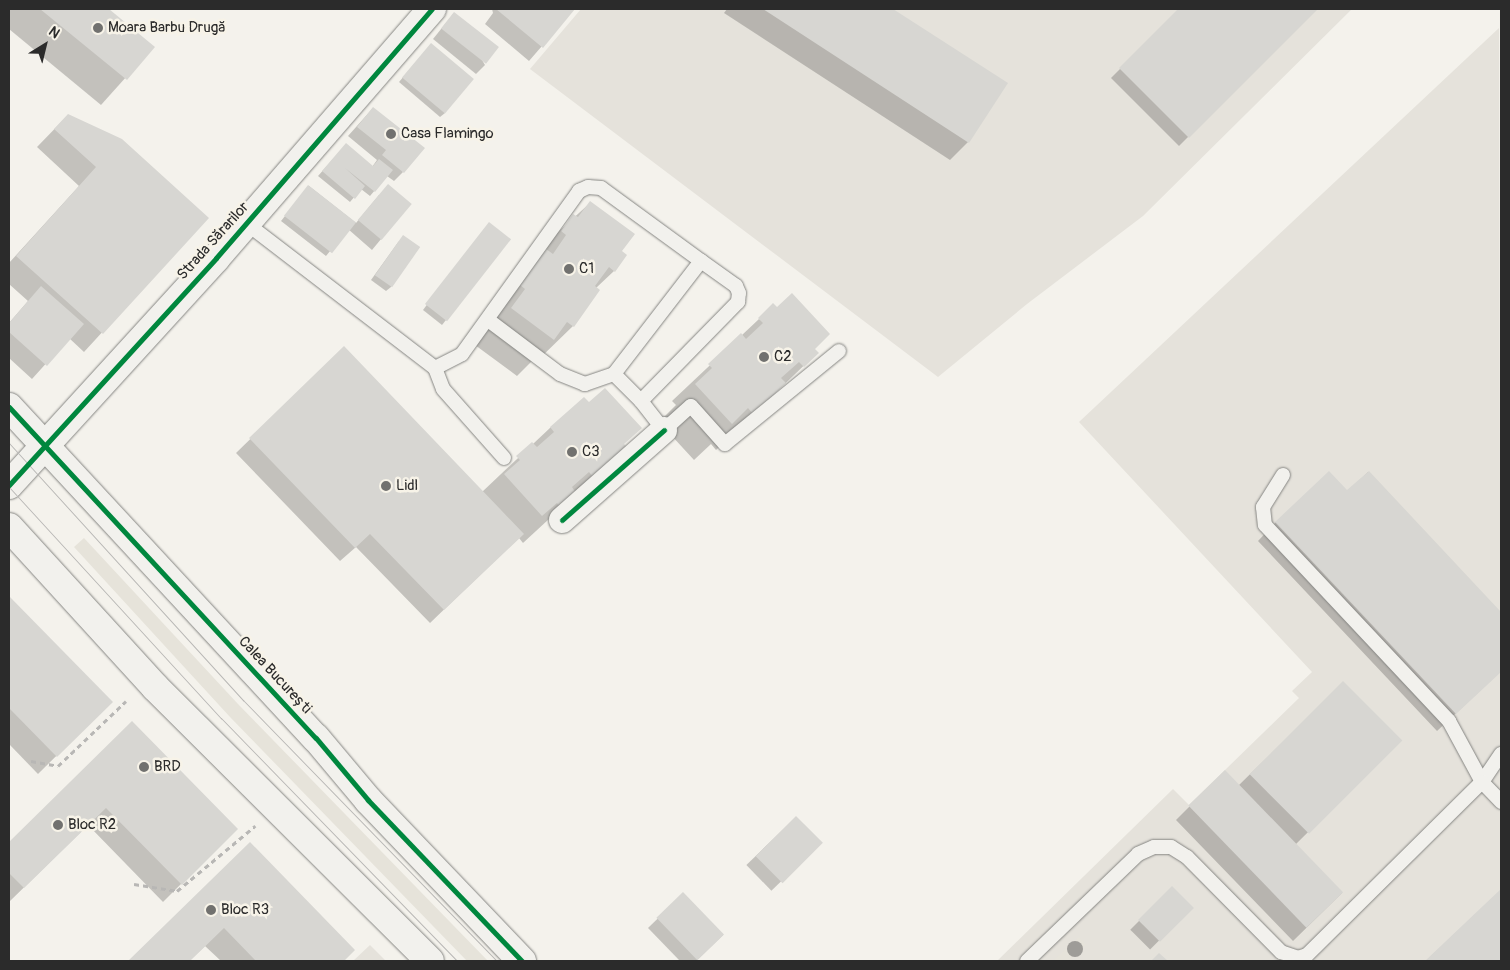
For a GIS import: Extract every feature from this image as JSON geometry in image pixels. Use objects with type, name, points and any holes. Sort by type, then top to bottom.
[{"type":"main road","name":"Strada Sărarilor","points":[[9,485],[246,223],[432,9]]},
{"type":"main road","name":"Calea București","points":[[9,407],[316,738],[368,800],[522,961]]},
{"type":"main road","points":[[9,528],[155,687],[430,961]]},
{"type":"street","points":[[562,520],[664,430]]},
{"type":"lane","points":[[435,368],[462,354],[579,192],[588,187],[601,188],[736,286],[739,293],[738,302],[641,401]]},
{"type":"lane","points":[[246,223],[435,368],[443,389],[504,458]]},
{"type":"lane","points":[[488,320],[560,374],[585,384],[614,374],[701,261]]},
{"type":"lane","points":[[614,374],[641,401],[664,430],[691,406],[725,444],[840,352]]},
{"type":"lane","points":[[1283,475],[1263,507],[1265,525],[1449,721],[1482,782],[1501,802]]},
{"type":"lane","points":[[1026,961],[1138,854],[1154,847],[1171,847],[1187,857],[1288,959],[1307,955],[1482,782],[1501,754]]},
{"type":"path","points":[[31,761],[58,766],[126,701]]},
{"type":"path","points":[[134,884],[177,891],[255,826]]},
{"type":"shaded area","points":[[581,9],[1352,9],[1143,216],[1027,304],[938,377],[530,69]]},
{"type":"shaded area","points":[[1499,28],[1501,961],[997,961],[1173,789],[1189,805],[1299,698],[1292,691],[1312,672],[1079,422]]},
{"type":"shaded area","points":[[84,538],[238,704],[488,961],[467,961],[230,717],[74,547]]},
{"type":"shaded area","points":[[1079,937],[1086,945],[1068,961],[1053,961]]},
{"type":"shaded area","points":[[370,945],[386,961],[353,961]]},
{"type":"building","name":"Moara Barbu Drugă","points":[[40,9],[109,9],[155,47],[127,80]]},
{"type":"building","points":[[496,9],[575,9],[543,48]]},
{"type":"building","points":[[763,9],[893,9],[1008,83],[969,143]]},
{"type":"building","points":[[1178,9],[1318,9],[1189,138],[1119,68]]},
{"type":"building","points":[[454,12],[499,47],[486,64],[441,29]]},
{"type":"building","points":[[431,43],[474,79],[445,113],[402,77]]},
{"type":"building","points":[[373,107],[425,148],[404,173],[382,155],[386,150],[357,127]]},
{"type":"building","points":[[68,114],[122,139],[209,218],[103,334],[16,256],[96,167],[54,129]]},
{"type":"building","points":[[346,143],[373,166],[379,159],[393,170],[375,192],[345,168],[365,186],[355,199],[322,171]]},
{"type":"building","points":[[388,184],[412,204],[382,240],[358,220]]},
{"type":"building","points":[[308,185],[356,223],[332,253],[284,216]]},
{"type":"building","name":"C1","points":[[590,201],[635,234],[622,251],[627,255],[615,272],[609,267],[595,286],[600,290],[574,327],[567,322],[554,340],[511,308],[525,289],[520,285],[546,249],[553,254],[566,235],[561,231],[573,214],[578,217]]},
{"type":"building","points":[[489,222],[511,239],[447,321],[425,304]]},
{"type":"building","points":[[403,235],[420,247],[392,287],[375,275]]},
{"type":"building","points":[[41,286],[84,324],[47,366],[9,332],[9,323]]},
{"type":"building","name":"C2","points":[[792,293],[830,334],[815,349],[819,353],[804,367],[799,362],[781,378],[786,383],[753,414],[748,408],[732,424],[695,384],[712,368],[708,364],[741,333],[746,339],[763,323],[758,318],[773,303],[777,307]]},
{"type":"building","name":"Lidl","points":[[344,346],[524,534],[444,610],[370,534],[355,548],[249,438]]},
{"type":"building","name":"C3","points":[[605,388],[642,428],[624,444],[628,448],[594,478],[589,472],[572,487],[576,493],[560,507],[557,503],[542,516],[504,474],[520,460],[516,456],[532,442],[537,447],[554,432],[550,427],[584,397],[589,402]]},
{"type":"building","points":[[1329,471],[1347,490],[1369,471],[1501,612],[1501,672],[1456,714],[1275,522]]},
{"type":"building","points":[[9,596],[113,702],[57,757],[9,708]]},
{"type":"building","points":[[1343,681],[1402,740],[1309,834],[1250,774]]},
{"type":"building","points":[[132,721],[238,829],[182,885],[106,808],[24,888],[9,873],[9,842]]},
{"type":"building","points":[[1225,770],[1343,892],[1306,928],[1188,805]]},
{"type":"building","points":[[796,816],[823,843],[783,883],[756,856]]},
{"type":"building","points":[[250,842],[355,950],[344,961],[256,961],[224,928],[190,961],[128,961]]},
{"type":"building","points":[[1172,886],[1194,908],[1160,942],[1138,920]]},
{"type":"building","points":[[1501,889],[1501,961],[1425,961],[1484,905]]},
{"type":"building","points":[[683,892],[724,934],[697,960],[656,918]]},
{"type":"building","points":[[1159,953],[1168,961],[1151,961]]},
{"type":"tram line","points":[[9,443],[243,700],[497,961]]},
{"type":"tram line","points":[[9,487],[221,718],[457,961]]},
{"type":"cycle path","points":[[9,485],[216,258],[432,9]]},
{"type":"cycle path","points":[[9,407],[316,738],[368,800],[522,961]]},
{"type":"cycle path","points":[[562,520],[664,430]]},
{"type":"place","name":"Moara Barbu Drugă","points":[[98,28]]},
{"type":"place","name":"Casa Flamingo","points":[[391,134]]},
{"type":"place","name":"C1","points":[[569,269]]},
{"type":"place","name":"C2","points":[[764,357]]},
{"type":"place","name":"C3","points":[[572,452]]},
{"type":"place","name":"Lidl","points":[[386,486]]},
{"type":"place","name":"BRD","points":[[144,767]]},
{"type":"place","name":"Bloc R2","points":[[58,825]]},
{"type":"place","name":"Bloc R3","points":[[211,910]]}]
